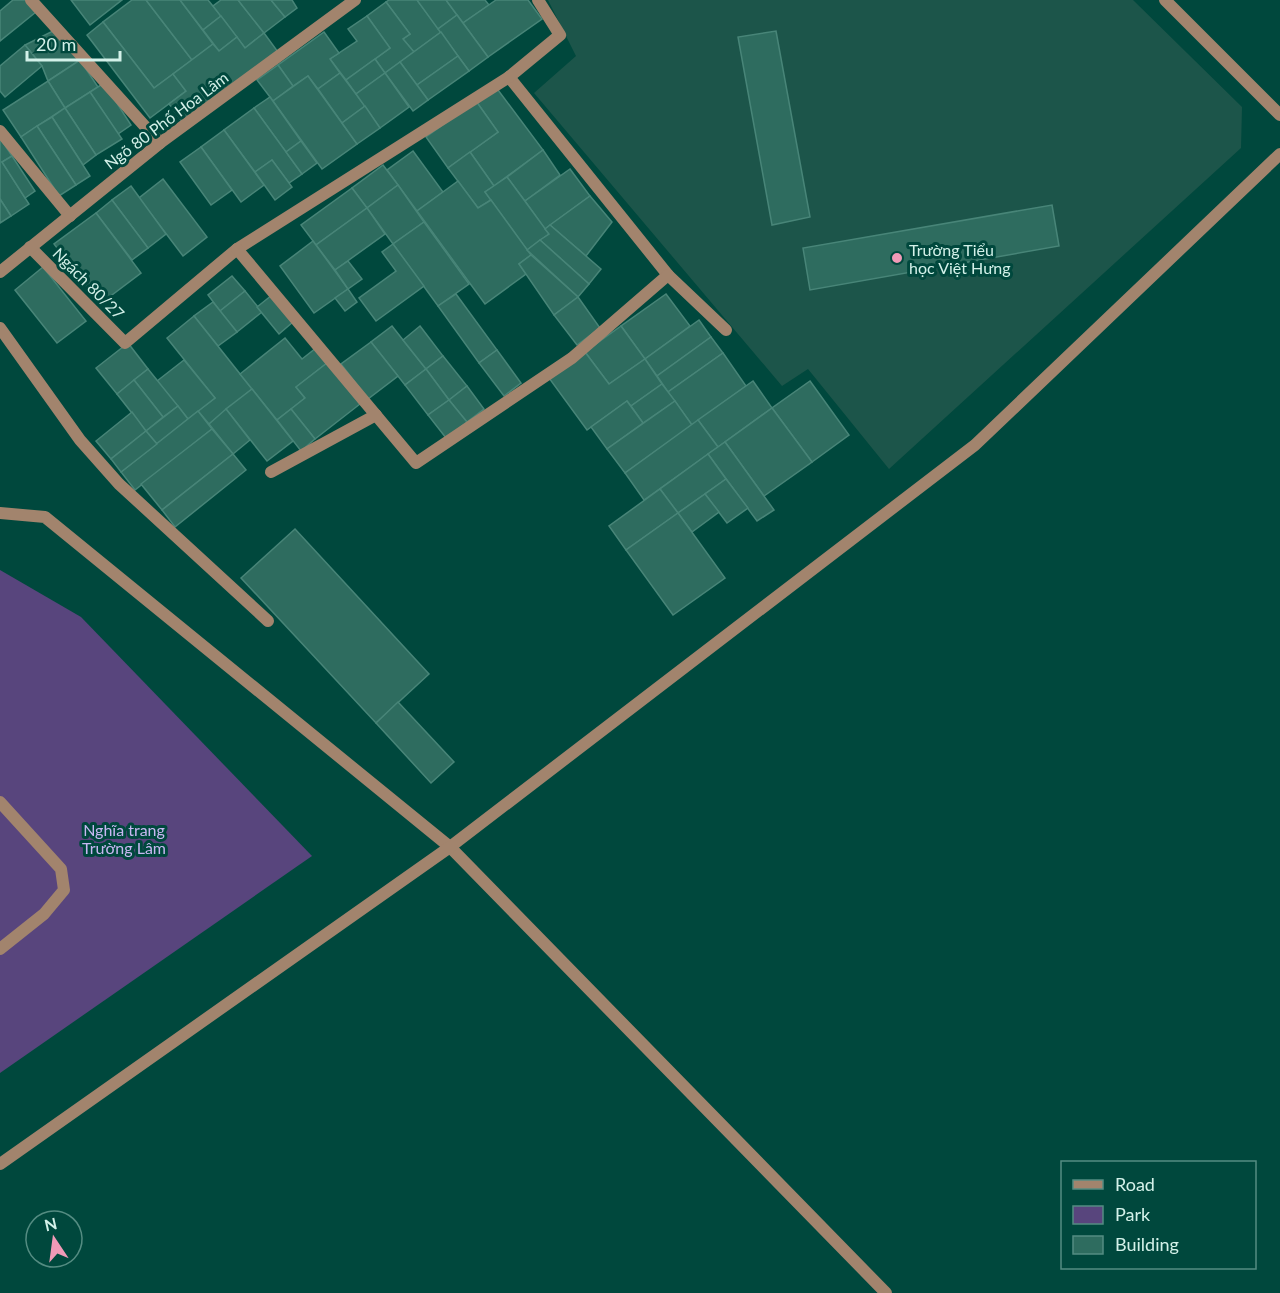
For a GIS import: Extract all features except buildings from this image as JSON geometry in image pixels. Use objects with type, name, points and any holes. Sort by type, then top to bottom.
[{"type":"street","points":[[31,0],[160,143]]},
{"type":"street","name":"Ngõ 80 Phố Hoa Lâm","points":[[0,272],[160,143],[355,0]]},
{"type":"street","points":[[538,0],[560,35],[509,77],[237,249],[416,463],[572,358],[668,275]]},
{"type":"street","points":[[1165,0],[1280,115]]},
{"type":"street","points":[[509,77],[668,275],[726,330]]},
{"type":"street","points":[[0,131],[70,216]]},
{"type":"street","points":[[0,1164],[450,847],[975,445],[1280,154]]},
{"type":"street","name":"Ngách 80/27","points":[[30,247],[125,343],[237,249]]},
{"type":"street","points":[[0,328],[80,440],[119,484],[268,621]]},
{"type":"street","points":[[272,472],[376,416]]},
{"type":"street","points":[[0,513],[45,517],[450,847],[886,1293]]},
{"type":"street","points":[[0,802],[61,869],[64,891],[44,914],[0,950]]},
{"type":"shaded area","name":"Trường Tiểu học Việt Hưng","points":[[548,0],[1133,0],[1242,107],[1241,148],[889,469],[808,369],[782,386],[534,93],[576,56]]},
{"type":"green space","name":"Nghĩa trang Trường Lâm","points":[[0,570],[81,617],[312,856],[0,1073]]},
{"type":"place","name":"Trường Tiểu học Việt Hưng","points":[[897,258]]}]
